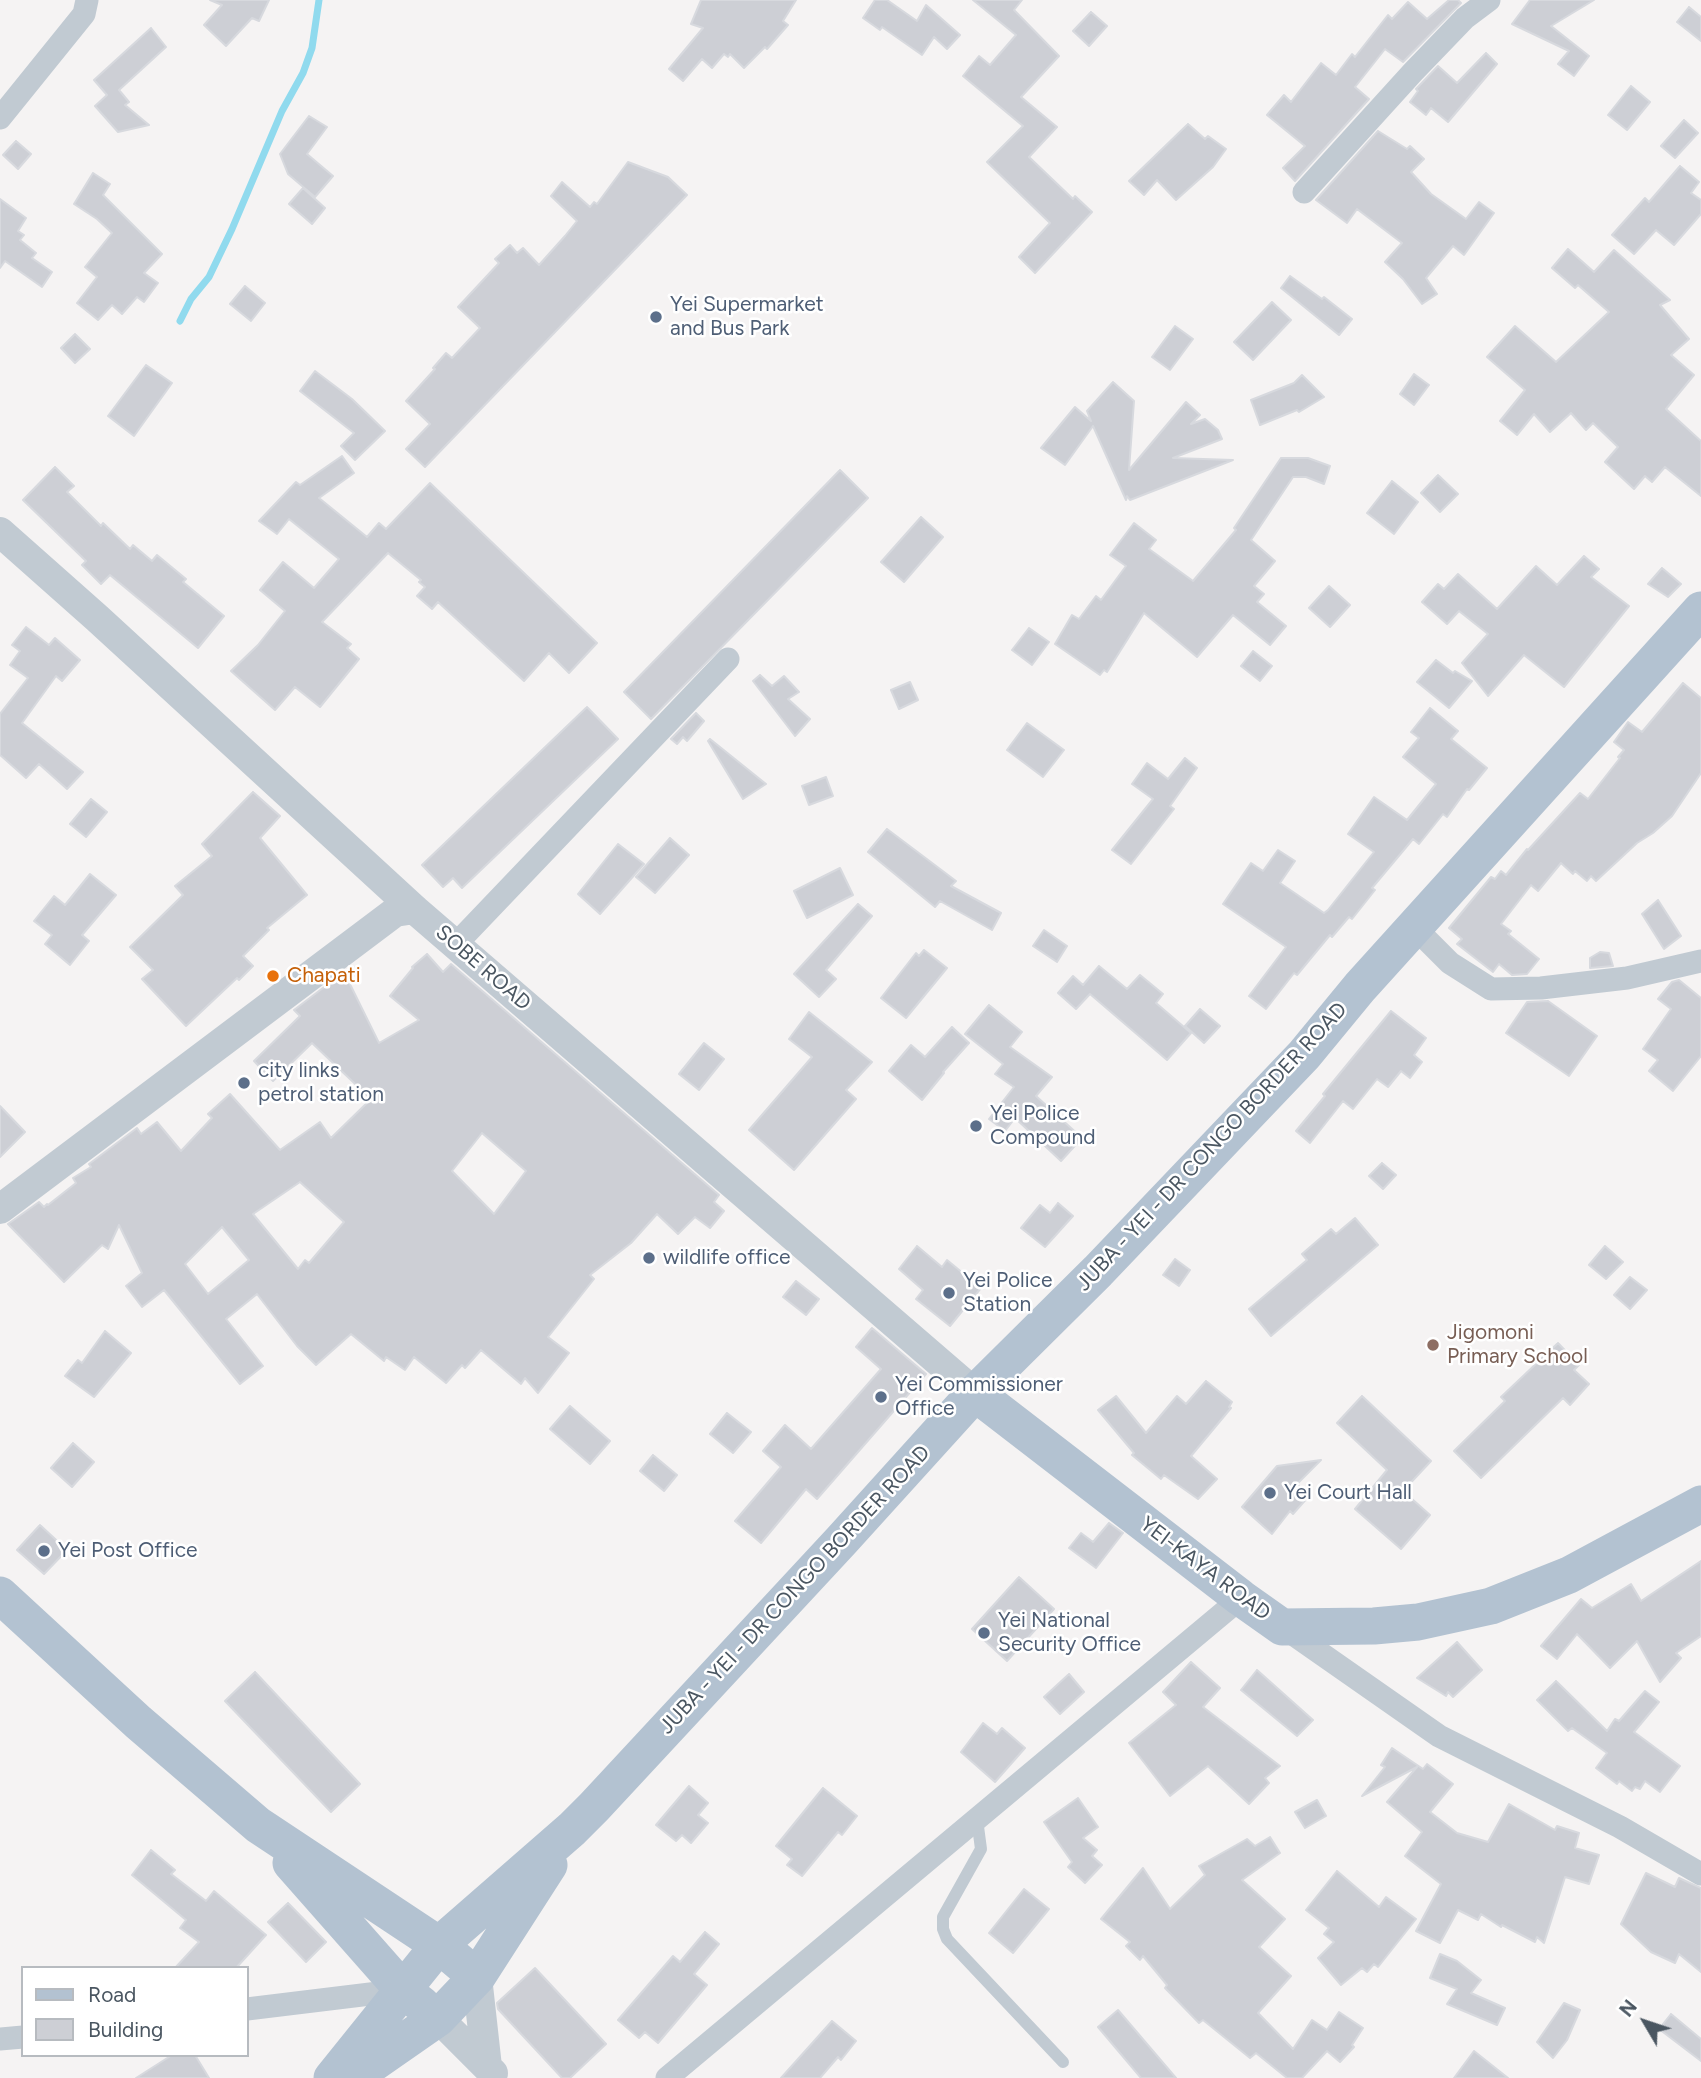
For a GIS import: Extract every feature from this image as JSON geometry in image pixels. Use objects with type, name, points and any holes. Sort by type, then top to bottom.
[{"type":"main road","name":"JUBA - YEI - DR CONGO BORDER ROAD","points":[[332,2078],[439,1945],[572,1829],[975,1393],[1098,1270],[1304,1055],[1360,987],[1701,610]]},
{"type":"main road","name":"YEI-KAYA ROAD","points":[[975,1393],[1241,1598],[1282,1626],[1374,1626],[1419,1622],[1491,1605],[1569,1575],[1701,1504]]},
{"type":"main road","points":[[0,1595],[138,1722],[258,1825],[439,1945],[477,1977]]},
{"type":"main road","points":[[258,1825],[403,1990],[438,2018]]},
{"type":"main road","name":"JUBA - YEI - DR CONGO BORDER ROAD","points":[[352,2078],[438,2018],[477,1977],[572,1829]]},
{"type":"street","points":[[0,118],[84,15],[87,0]]},
{"type":"street","points":[[1304,192],[1465,18],[1489,0]]},
{"type":"street","name":"SOBE ROAD","points":[[0,532],[414,909],[975,1393]]},
{"type":"street","points":[[456,944],[727,659]]},
{"type":"street","points":[[0,1209],[395,912],[414,909]]},
{"type":"street","points":[[1415,928],[1450,963],[1491,989],[1541,988],[1627,978],[1701,961]]},
{"type":"street","points":[[667,2078],[1241,1598]]},
{"type":"street","points":[[1282,1626],[1439,1736],[1620,1827],[1701,1874]]},
{"type":"street","points":[[477,1977],[492,2072]]},
{"type":"street","points":[[248,2009],[403,1990]]},
{"type":"street","points":[[438,2018],[492,2072]]},
{"type":"street","points":[[0,2039],[21,2037]]},
{"type":"lane","points":[[976,1819],[981,1849],[943,1917],[943,1929],[947,1939],[1063,2062]]},
{"type":"building","points":[[210,0],[269,0],[259,21],[252,18],[226,46],[204,25],[222,5]]},
{"type":"building","points":[[701,0],[796,0],[783,21],[788,25],[767,49],[765,47],[744,68],[730,54],[728,57],[724,54],[712,68],[702,59],[683,81],[669,69],[703,28],[691,24]]},
{"type":"building","points":[[875,0],[887,0],[917,21],[926,5],[960,35],[947,49],[934,37],[922,55],[882,27],[880,30],[863,18]]},
{"type":"building","points":[[973,0],[1022,0],[1014,10],[1059,56],[1021,97],[1057,127],[1029,157],[1073,199],[1075,196],[1092,212],[1035,273],[1019,257],[1050,223],[987,162],[1023,126],[963,76],[979,56],[990,65],[1016,35]]},
{"type":"building","points":[[1449,0],[1458,0],[1461,3],[1403,62],[1385,49],[1355,87],[1369,99],[1295,181],[1283,168],[1305,146],[1267,115],[1284,95],[1291,102],[1321,63],[1336,75],[1352,54],[1355,57],[1388,15],[1392,19],[1408,2],[1427,19]]},
{"type":"building","points":[[1530,0],[1594,0],[1551,26],[1589,56],[1574,76],[1558,64],[1569,51],[1512,24]]},
{"type":"building","points":[[1689,7],[1701,17],[1701,41],[1677,22]]},
{"type":"building","points":[[1091,12],[1107,26],[1089,46],[1073,31]]},
{"type":"building","points":[[151,28],[166,47],[119,90],[129,102],[125,105],[149,125],[118,132],[95,106],[107,95],[94,80]]},
{"type":"building","points":[[1486,53],[1497,64],[1448,122],[1431,108],[1426,115],[1410,102],[1418,91],[1416,89],[1438,66],[1457,83]]},
{"type":"building","points":[[1631,86],[1650,102],[1627,130],[1608,115]]},
{"type":"building","points":[[309,116],[327,127],[307,154],[333,176],[315,197],[288,174],[280,154]]},
{"type":"building","points":[[1684,120],[1698,133],[1675,158],[1661,146]]},
{"type":"building","points":[[1188,124],[1205,139],[1208,136],[1226,149],[1213,167],[1176,200],[1157,180],[1144,195],[1129,181]]},
{"type":"building","points":[[1378,131],[1407,149],[1410,146],[1424,159],[1411,172],[1431,194],[1466,219],[1479,202],[1494,213],[1464,255],[1453,246],[1426,278],[1437,294],[1422,304],[1403,279],[1385,262],[1402,243],[1357,209],[1347,223],[1316,200]]},
{"type":"building","points":[[16,141],[31,154],[18,169],[3,155]]},
{"type":"building","points":[[628,162],[668,177],[687,195],[425,467],[406,449],[430,424],[406,401],[446,353],[452,358],[480,328],[458,307],[499,263],[495,259],[510,245],[517,253],[523,248],[539,265],[565,236],[577,221],[551,196],[562,182],[590,207],[594,202],[597,204]]},
{"type":"building","points":[[1680,166],[1699,182],[1691,193],[1701,200],[1701,214],[1674,245],[1656,230],[1634,254],[1612,235],[1645,198],[1649,202]]},
{"type":"building","points":[[93,173],[110,184],[103,195],[162,254],[144,273],[158,283],[144,302],[137,297],[122,314],[112,305],[98,320],[77,303],[97,277],[85,267],[112,233],[74,204]]},
{"type":"building","points":[[303,188],[325,208],[312,224],[289,204]]},
{"type":"building","points":[[0,199],[26,218],[18,231],[24,235],[20,240],[36,253],[32,258],[52,272],[42,287],[5,261],[0,268]]},
{"type":"building","points":[[1568,249],[1594,272],[1614,250],[1670,300],[1660,305],[1689,339],[1671,355],[1694,375],[1666,409],[1701,441],[1701,496],[1665,467],[1652,482],[1645,476],[1634,489],[1605,462],[1618,447],[1593,423],[1586,430],[1571,413],[1550,432],[1534,414],[1517,435],[1500,421],[1525,390],[1487,357],[1515,326],[1556,362],[1609,312],[1578,285],[1575,288],[1552,268]]},
{"type":"building","points":[[1290,276],[1322,299],[1324,297],[1352,319],[1339,335],[1281,288]]},
{"type":"building","points":[[245,286],[265,303],[251,321],[230,304]]},
{"type":"building","points":[[1272,302],[1291,320],[1253,360],[1234,342]]},
{"type":"building","points":[[1175,326],[1193,339],[1170,370],[1152,357]]},
{"type":"building","points":[[75,334],[90,349],[75,363],[61,348]]},
{"type":"building","points":[[146,365],[172,383],[134,436],[108,416]]},
{"type":"building","points":[[315,371],[352,399],[385,431],[355,460],[341,446],[354,433],[300,391]]},
{"type":"building","points":[[1414,374],[1429,385],[1414,405],[1400,394]]},
{"type":"building","points":[[1302,375],[1324,397],[1299,412],[1297,410],[1260,425],[1251,400],[1294,383]]},
{"type":"building","points":[[1113,382],[1134,401],[1129,470],[1186,402],[1200,415],[1191,424],[1205,419],[1218,430],[1222,439],[1173,458],[1233,460],[1130,500],[1127,496],[1126,500],[1093,426],[1065,465],[1041,448],[1075,407],[1091,421],[1087,411]]},
{"type":"building","points":[[342,456],[354,473],[319,498],[367,537],[379,523],[386,529],[430,483],[597,643],[569,673],[549,653],[524,681],[438,602],[432,609],[417,596],[425,587],[419,582],[421,580],[388,553],[322,622],[351,644],[347,648],[359,659],[320,707],[295,687],[275,710],[231,671],[258,645],[285,611],[260,590],[283,562],[314,588],[339,559],[289,519],[277,534],[259,521],[296,482],[300,485]]},
{"type":"building","points":[[1281,458],[1308,458],[1330,466],[1324,484],[1306,477],[1293,477],[1251,540],[1275,561],[1254,586],[1264,594],[1257,602],[1286,626],[1270,645],[1233,615],[1197,657],[1144,613],[1107,672],[1104,670],[1100,675],[1055,644],[1072,615],[1079,619],[1096,596],[1101,600],[1126,566],[1110,555],[1134,523],[1156,540],[1149,549],[1193,581],[1236,530],[1234,528]]},
{"type":"building","points":[[55,467],[74,486],[67,492],[101,526],[103,523],[130,549],[133,545],[152,561],[157,555],[186,579],[183,582],[224,616],[198,648],[110,575],[101,584],[82,565],[86,561],[23,500]]},
{"type":"building","points":[[840,470],[868,498],[651,719],[624,692]]},
{"type":"building","points":[[1438,475],[1458,494],[1440,512],[1421,493]]},
{"type":"building","points":[[1392,481],[1418,502],[1394,534],[1367,513]]},
{"type":"building","points":[[921,517],[943,537],[904,582],[881,562]]},
{"type":"building","points":[[1584,556],[1599,569],[1591,577],[1629,606],[1564,687],[1524,655],[1488,696],[1462,663],[1488,634],[1459,611],[1447,624],[1422,602],[1438,584],[1444,589],[1458,574],[1497,609],[1536,566],[1557,585]]},
{"type":"building","points":[[1662,568],[1681,584],[1668,597],[1648,584]]},
{"type":"building","points":[[1329,586],[1350,605],[1330,627],[1309,608]]},
{"type":"building","points":[[26,627],[49,645],[55,638],[80,660],[62,681],[56,676],[22,723],[83,772],[67,789],[39,764],[26,778],[0,755],[0,714],[28,678],[10,665],[20,651],[12,645]]},
{"type":"building","points":[[1029,628],[1049,642],[1032,665],[1012,650]]},
{"type":"building","points":[[1253,651],[1272,666],[1260,681],[1241,666]]},
{"type":"building","points":[[1436,660],[1453,673],[1455,671],[1472,681],[1449,708],[1417,682]]},
{"type":"building","points":[[760,675],[772,686],[784,676],[799,692],[788,699],[810,719],[795,736],[753,681]]},
{"type":"building","points":[[910,682],[918,700],[899,709],[891,690]]},
{"type":"building","points":[[1683,683],[1701,698],[1701,773],[1672,816],[1637,843],[1596,881],[1591,876],[1587,881],[1575,871],[1573,874],[1561,863],[1538,891],[1531,885],[1501,924],[1511,931],[1508,934],[1539,959],[1527,974],[1512,975],[1499,964],[1493,972],[1457,944],[1462,939],[1449,928],[1491,877],[1495,879],[1501,871],[1506,875],[1580,793],[1588,799],[1620,758],[1618,757],[1624,750],[1614,742],[1628,722],[1642,732]]},
{"type":"building","points":[[587,707],[618,739],[462,888],[453,878],[443,887],[422,865]]},
{"type":"building","points":[[1430,708],[1458,731],[1451,739],[1487,768],[1469,790],[1467,789],[1447,817],[1443,814],[1419,844],[1413,839],[1372,888],[1375,890],[1352,919],[1349,917],[1332,937],[1330,935],[1297,975],[1294,973],[1266,1009],[1249,996],[1286,947],[1223,904],[1251,863],[1263,871],[1278,850],[1295,861],[1280,883],[1324,913],[1328,910],[1374,852],[1348,834],[1374,797],[1407,820],[1436,784],[1403,757],[1419,738],[1411,732]]},
{"type":"building","points":[[696,713],[704,721],[687,741],[683,737],[677,744],[671,739]]},
{"type":"building","points":[[1027,723],[1064,750],[1043,777],[1007,750]]},
{"type":"building","points":[[710,739],[766,784],[743,799],[708,741]]},
{"type":"building","points":[[1185,758],[1197,768],[1170,806],[1174,809],[1131,864],[1112,850],[1153,799],[1132,784],[1147,763],[1168,779]]},
{"type":"building","points":[[826,777],[833,796],[809,805],[802,786]]},
{"type":"building","points":[[253,792],[280,816],[260,838],[307,895],[267,928],[269,930],[243,956],[253,966],[186,1026],[142,979],[153,970],[130,947],[183,895],[175,886],[212,856],[202,844]]},
{"type":"building","points":[[91,799],[107,812],[86,837],[70,824]]},
{"type":"building","points":[[887,829],[956,881],[951,886],[1001,913],[992,930],[940,901],[935,907],[868,852]]},
{"type":"building","points":[[670,838],[689,855],[655,893],[636,877]]},
{"type":"building","points":[[618,844],[644,864],[600,914],[578,894]]},
{"type":"building","points":[[840,868],[853,895],[807,918],[794,891]]},
{"type":"building","points":[[90,874],[116,895],[82,935],[89,941],[70,965],[45,944],[52,935],[34,921],[54,896],[65,905]]},
{"type":"building","points":[[1658,900],[1681,936],[1664,949],[1642,914]]},
{"type":"building","points":[[858,904],[872,916],[826,970],[836,979],[819,997],[794,974]]},
{"type":"building","points":[[1044,930],[1067,946],[1057,962],[1033,946]]},
{"type":"building","points":[[924,950],[947,968],[906,1018],[881,998],[916,953],[919,956]]},
{"type":"building","points":[[1600,952],[1609,953],[1613,966],[1590,968],[1590,958]]},
{"type":"building","points":[[427,954],[443,972],[451,964],[719,1195],[714,1202],[724,1211],[710,1228],[695,1217],[678,1234],[657,1214],[631,1243],[590,1275],[594,1279],[548,1337],[569,1353],[538,1393],[525,1378],[521,1384],[481,1350],[465,1368],[462,1365],[446,1383],[414,1357],[405,1370],[386,1357],[384,1361],[351,1334],[316,1365],[297,1346],[257,1294],[226,1319],[263,1366],[240,1384],[164,1290],[142,1307],[126,1286],[142,1273],[119,1225],[108,1249],[102,1245],[64,1282],[8,1224],[39,1202],[44,1207],[48,1205],[76,1183],[73,1178],[91,1167],[89,1164],[137,1128],[141,1134],[157,1122],[181,1151],[212,1118],[208,1114],[230,1094],[280,1150],[320,1122],[331,1138],[371,1099],[312,1043],[273,1081],[254,1061],[300,1016],[294,1010],[344,972],[379,1043],[419,1020],[390,996],[412,967]],"holes":[[[482,1133],[526,1171],[494,1214],[452,1171]],[[300,1182],[344,1222],[309,1263],[305,1260],[298,1269],[253,1214]],[[222,1227],[249,1260],[208,1294],[185,1264]]]},
{"type":"building","points":[[1099,966],[1127,989],[1140,975],[1163,994],[1156,1003],[1191,1033],[1167,1060],[1090,994],[1076,1009],[1058,993],[1073,976],[1083,985]]},
{"type":"building","points":[[1679,980],[1701,998],[1701,1056],[1673,1091],[1649,1071],[1658,1060],[1643,1049],[1671,1009],[1658,999],[1672,982]]},
{"type":"building","points":[[1548,1001],[1597,1036],[1569,1076],[1506,1033],[1527,1002]]},
{"type":"building","points":[[989,1005],[1022,1032],[1010,1047],[1052,1077],[1036,1096],[1082,1138],[1061,1161],[1015,1118],[1005,1131],[989,1119],[1014,1087],[995,1074],[1003,1064],[965,1034]]},
{"type":"building","points":[[1200,1009],[1220,1026],[1204,1043],[1185,1026]]},
{"type":"building","points":[[1391,1011],[1426,1038],[1414,1055],[1422,1062],[1410,1078],[1401,1071],[1388,1087],[1377,1079],[1353,1109],[1343,1101],[1310,1143],[1296,1131]]},
{"type":"building","points":[[809,1012],[872,1062],[846,1090],[856,1099],[794,1170],[749,1130],[812,1057],[789,1039]]},
{"type":"building","points":[[952,1027],[969,1043],[922,1100],[889,1071],[911,1045],[925,1057]]},
{"type":"building","points":[[704,1043],[724,1059],[699,1090],[679,1074]]},
{"type":"building","points":[[0,1106],[25,1132],[0,1157]]},
{"type":"building","points":[[1382,1163],[1396,1175],[1383,1189],[1369,1176]]},
{"type":"building","points":[[1058,1203],[1073,1216],[1045,1247],[1021,1228],[1040,1205],[1050,1213]]},
{"type":"building","points":[[1355,1218],[1378,1245],[1271,1336],[1249,1309],[1307,1260],[1302,1254],[1331,1229],[1336,1234]]},
{"type":"building","name":"Yei Police Station","points":[[917,1246],[942,1267],[947,1260],[981,1288],[950,1326],[916,1299],[923,1290],[899,1269]]},
{"type":"building","points":[[1605,1246],[1623,1262],[1606,1279],[1589,1265]]},
{"type":"building","points":[[1175,1259],[1190,1270],[1179,1286],[1163,1275]]},
{"type":"building","points":[[1630,1277],[1647,1290],[1630,1309],[1614,1295]]},
{"type":"building","points":[[796,1281],[819,1299],[806,1315],[783,1297]]},
{"type":"building","name":"Yei Commissioner Office","points":[[872,1328],[926,1374],[817,1499],[806,1489],[761,1543],[735,1521],[781,1467],[763,1451],[785,1425],[811,1449],[881,1369],[856,1347]]},
{"type":"building","points":[[105,1331],[131,1353],[94,1397],[65,1376],[78,1360],[82,1363]]},
{"type":"building","points":[[1558,1343],[1579,1365],[1574,1370],[1589,1384],[1570,1405],[1563,1398],[1481,1478],[1454,1451],[1505,1401],[1501,1397]]},
{"type":"building","points":[[1206,1381],[1232,1402],[1229,1407],[1231,1408],[1191,1456],[1217,1479],[1198,1499],[1164,1475],[1161,1479],[1132,1455],[1134,1453],[1098,1410],[1116,1396],[1146,1433],[1177,1396],[1186,1404]]},
{"type":"building","points":[[1362,1396],[1431,1461],[1403,1491],[1430,1515],[1401,1549],[1355,1509],[1387,1470],[1337,1423]]},
{"type":"building","points":[[570,1406],[610,1441],[590,1464],[550,1429]]},
{"type":"building","points":[[727,1413],[751,1432],[733,1453],[710,1434]]},
{"type":"building","points":[[73,1443],[94,1462],[72,1487],[51,1468]]},
{"type":"building","points":[[653,1455],[677,1475],[664,1491],[640,1471]]},
{"type":"building","points":[[1321,1460],[1297,1484],[1309,1496],[1293,1514],[1290,1511],[1272,1534],[1242,1507],[1277,1466]]},
{"type":"building","points":[[1109,1523],[1123,1533],[1096,1568],[1069,1548],[1081,1533],[1093,1542]]},
{"type":"building","points":[[40,1525],[67,1550],[44,1574],[17,1550]]},
{"type":"building","points":[[1701,1561],[1701,1636],[1676,1653],[1681,1658],[1660,1682],[1637,1641],[1610,1668],[1577,1634],[1557,1659],[1541,1646],[1581,1599],[1592,1608],[1631,1584],[1641,1601]]},
{"type":"building","points":[[1019,1577],[1054,1609],[1007,1661],[972,1629]]},
{"type":"building","points":[[1457,1642],[1482,1670],[1453,1697],[1448,1692],[1446,1696],[1417,1678]]},
{"type":"building","points":[[1191,1662],[1220,1688],[1203,1707],[1280,1766],[1265,1778],[1269,1783],[1249,1804],[1208,1766],[1170,1796],[1129,1743],[1176,1705],[1163,1692]]},
{"type":"building","points":[[1257,1670],[1313,1720],[1297,1736],[1241,1690]]},
{"type":"building","points":[[255,1672],[360,1784],[331,1812],[225,1701]]},
{"type":"building","points":[[1069,1674],[1084,1692],[1060,1714],[1044,1697]]},
{"type":"building","points":[[1556,1681],[1607,1731],[1615,1719],[1619,1721],[1645,1691],[1659,1702],[1634,1732],[1680,1766],[1660,1792],[1645,1781],[1640,1789],[1635,1787],[1632,1791],[1619,1781],[1617,1784],[1596,1768],[1607,1753],[1572,1728],[1568,1731],[1537,1700]]},
{"type":"building","points":[[983,1723],[997,1734],[1002,1728],[1025,1748],[995,1782],[961,1752]]},
{"type":"building","points":[[1392,1748],[1423,1769],[1427,1764],[1453,1784],[1430,1812],[1457,1833],[1488,1842],[1509,1804],[1555,1830],[1557,1826],[1579,1833],[1575,1848],[1599,1855],[1589,1884],[1565,1877],[1544,1943],[1537,1937],[1535,1942],[1502,1925],[1501,1927],[1481,1914],[1478,1920],[1458,1910],[1440,1943],[1416,1931],[1441,1884],[1405,1856],[1422,1832],[1387,1802],[1417,1767],[1362,1796],[1385,1767],[1381,1765]]},
{"type":"building","points":[[689,1786],[708,1803],[698,1815],[708,1823],[691,1843],[682,1835],[676,1841],[656,1825]]},
{"type":"building","points":[[823,1788],[857,1816],[842,1835],[838,1832],[802,1876],[787,1865],[792,1859],[776,1846]]},
{"type":"building","points":[[1078,1798],[1098,1827],[1083,1838],[1097,1850],[1092,1856],[1102,1865],[1085,1883],[1068,1867],[1072,1862],[1044,1822]]},
{"type":"building","points":[[1317,1800],[1326,1816],[1305,1828],[1295,1812]]},
{"type":"building","points":[[1270,1837],[1280,1853],[1242,1880],[1285,1919],[1259,1947],[1291,1976],[1258,2013],[1293,2049],[1312,2020],[1327,2030],[1339,2012],[1363,2028],[1352,2045],[1354,2047],[1340,2062],[1327,2051],[1302,2078],[1287,2078],[1256,2053],[1250,2058],[1203,2020],[1199,2023],[1165,1988],[1167,1985],[1143,1956],[1140,1960],[1126,1946],[1130,1942],[1101,1919],[1143,1868],[1170,1909],[1205,1875],[1199,1866],[1247,1839],[1255,1846]]},
{"type":"building","points":[[151,1850],[175,1870],[171,1874],[206,1901],[214,1891],[266,1935],[238,1966],[177,1966],[199,1942],[180,1928],[186,1920],[132,1875]]},
{"type":"building","points":[[1337,1871],[1379,1907],[1386,1897],[1416,1919],[1378,1967],[1374,1964],[1367,1972],[1362,1968],[1341,1985],[1318,1958],[1334,1942],[1324,1934],[1329,1928],[1306,1910]]},
{"type":"building","points":[[1646,1873],[1675,1887],[1679,1878],[1701,1888],[1701,1972],[1679,1954],[1675,1963],[1651,1952],[1621,1924]]},
{"type":"building","points":[[1024,1889],[1049,1909],[1013,1953],[989,1933]]},
{"type":"building","points":[[288,1903],[326,1942],[306,1962],[268,1922]]},
{"type":"building","points":[[705,1932],[719,1944],[694,1974],[707,1985],[658,2043],[645,2032],[639,2038],[618,2020],[673,1956],[680,1962]]},
{"type":"building","points":[[1440,1954],[1457,1961],[1481,1980],[1471,1993],[1505,2008],[1497,2025],[1447,2004],[1457,1989],[1430,1978]]},
{"type":"building","points":[[535,1968],[606,2044],[570,2078],[562,2078],[498,2009],[497,2003]]},
{"type":"building","points":[[1564,2003],[1580,2010],[1567,2040],[1553,2058],[1537,2042]]},
{"type":"building","points":[[1118,2010],[1176,2078],[1141,2078],[1098,2027]]},
{"type":"building","points":[[1671,2014],[1701,2039],[1701,2061],[1659,2029]]},
{"type":"building","points":[[832,2021],[856,2041],[841,2060],[838,2057],[820,2078],[781,2078]]},
{"type":"building","points":[[1474,2051],[1508,2078],[1454,2078]]},
{"type":"building","points":[[169,2057],[196,2057],[209,2078],[136,2078]]},
{"type":"waterway","points":[[180,321],[191,299],[209,277],[282,111],[303,73],[312,48],[319,0]]},
{"type":"place","name":"Yei Supermarket and Bus Park","points":[[656,317]]},
{"type":"place","name":"Chapati","points":[[273,976]]},
{"type":"place","name":"city links petrol station","points":[[244,1083]]},
{"type":"place","name":"Yei Police Compound","points":[[976,1126]]},
{"type":"place","name":"wildlife office","points":[[649,1258]]},
{"type":"place","name":"Yei Police Station","points":[[949,1293]]},
{"type":"place","name":"Jigomoni Primary School","points":[[1433,1345]]},
{"type":"place","name":"Yei Commissioner Office","points":[[881,1397]]},
{"type":"place","name":"Yei Court Hall","points":[[1270,1493]]},
{"type":"place","name":"Yei Post Office","points":[[44,1551]]},
{"type":"place","name":"Yei National Security Office","points":[[984,1633]]}]
